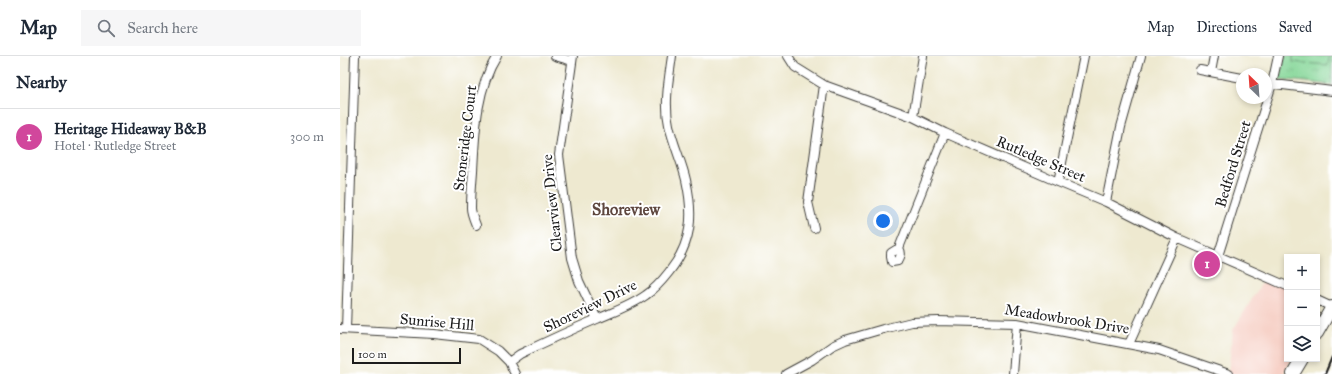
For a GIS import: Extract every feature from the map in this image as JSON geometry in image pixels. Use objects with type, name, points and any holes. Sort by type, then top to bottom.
[{"type":"main road","points":[[1320,328],[1332,307]]},
{"type":"main road","points":[[1293,374],[1300,362]]},
{"type":"street","points":[[343,329],[355,56]]},
{"type":"street","name":"Stoneridge Court","points":[[476,225],[471,209],[474,157],[480,105],[484,82],[497,56]]},
{"type":"street","points":[[555,56],[573,59]]},
{"type":"street","name":"Shoreview Drive","points":[[509,362],[520,354],[596,319],[624,308],[646,296],[661,283],[680,258],[690,230],[691,215],[690,198],[686,179],[669,125],[667,110],[672,56]]},
{"type":"street","name":"Rutledge Street","points":[[788,56],[795,67],[824,85],[913,117],[945,133],[1106,202],[1177,238],[1284,285]]},
{"type":"street","points":[[913,117],[923,56]]},
{"type":"street","points":[[1058,182],[1084,56]]},
{"type":"street","points":[[1106,202],[1121,127],[1141,56]]},
{"type":"street","points":[[1211,72],[1214,56]]},
{"type":"street","name":"Bedford Street","points":[[1272,75],[1278,56]]},
{"type":"street","name":"Clearview Drive","points":[[573,59],[559,154],[572,258],[579,281],[596,319]]},
{"type":"street","points":[[1200,70],[1236,77]]},
{"type":"street","points":[[1272,84],[1332,91]]},
{"type":"street","points":[[814,228],[808,202],[824,85]]},
{"type":"street","name":"Bedford Street","points":[[1218,256],[1263,104]]},
{"type":"street","points":[[899,248],[945,133]]},
{"type":"street","points":[[1128,344],[1177,238]]},
{"type":"street","points":[[1320,301],[1332,307]]},
{"type":"street","name":"Meadowbrook Drive","points":[[786,374],[812,360],[832,346],[845,340],[883,329],[919,322],[1017,323],[1159,350],[1229,374]]},
{"type":"street","points":[[1013,374],[1017,323]]},
{"type":"street","name":"Sunrise Hill","points":[[343,329],[434,334],[479,339],[495,348],[509,362],[516,374]]},
{"type":"shaded area","points":[[1265,278],[1284,283],[1284,362],[1290,362],[1283,374],[1228,374],[1233,330]]},
{"type":"green space","points":[[1285,56],[1332,56],[1332,85],[1279,79]]},
{"type":"green space","points":[[1293,56],[1329,56],[1328,65],[1293,62]]},
{"type":"railway","points":[[1325,374],[1332,357]]},
{"type":"place","name":"Heritage Hideaway B&B","points":[[1207,264]]},
{"type":"district","name":"Shoreview","points":[[626,209]]}]
